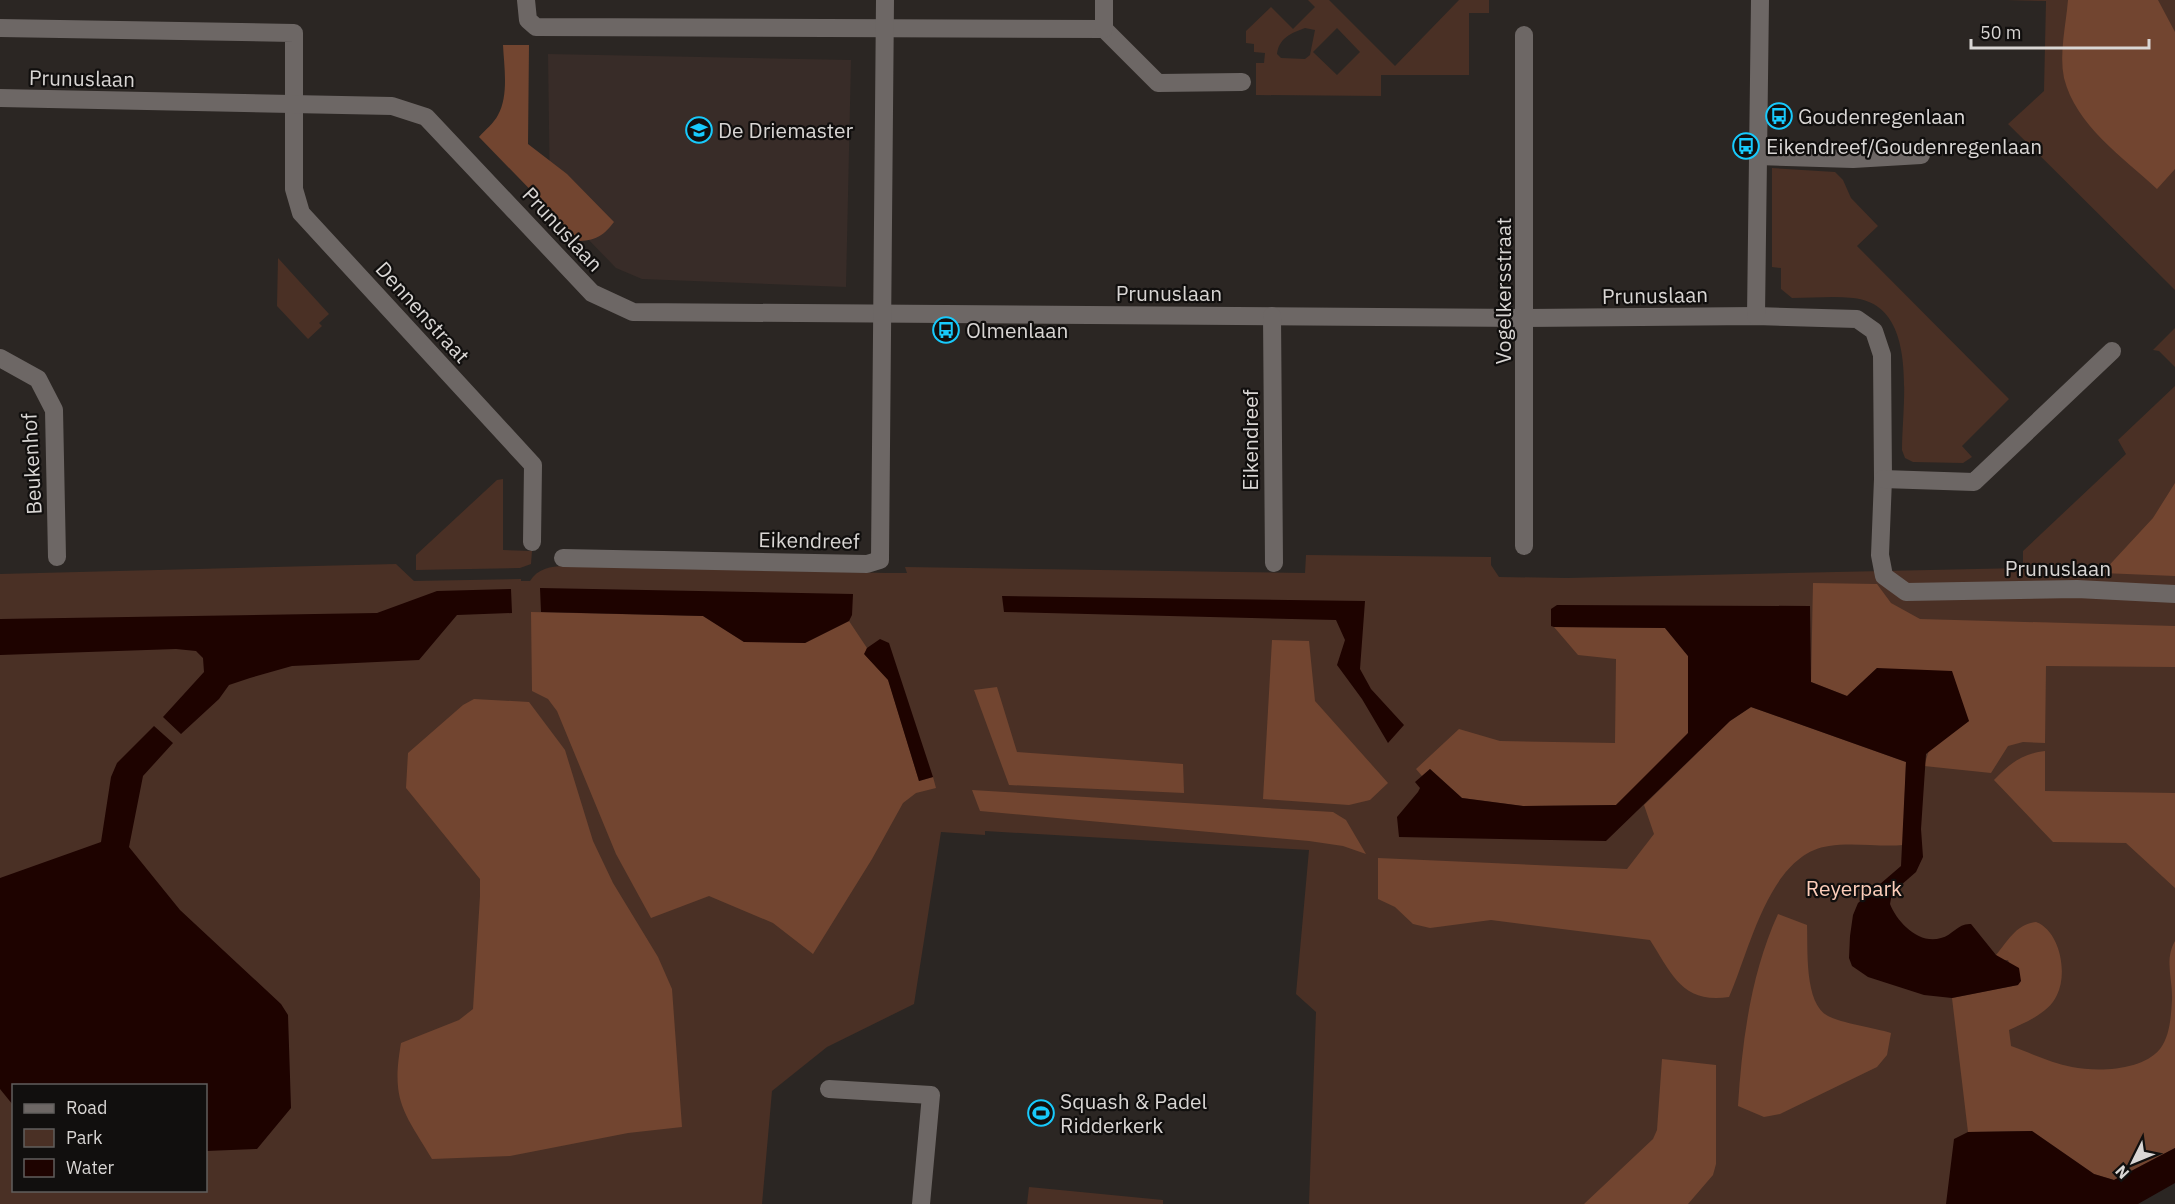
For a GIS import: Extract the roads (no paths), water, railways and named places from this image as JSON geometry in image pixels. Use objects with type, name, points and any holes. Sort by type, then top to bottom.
[{"type":"street","points":[[526,0],[528,20],[536,27],[1104,29],[1158,83],[1242,82]]},
{"type":"street","points":[[883,315],[885,0]]},
{"type":"street","points":[[1104,0],[1104,29]]},
{"type":"street","points":[[1756,316],[1760,0]]},
{"type":"street","name":"Dennenstraat","points":[[0,28],[294,33],[296,104],[294,189],[301,213],[533,465],[532,542]]},
{"type":"street","name":"Vogelkersstraat","points":[[1524,35],[1526,318],[1524,546]]},
{"type":"street","name":"Prunuslaan","points":[[0,98],[392,106],[426,117],[592,293],[633,312],[1526,318],[1756,316],[1857,320],[1874,331],[1882,355],[1883,479],[1880,555],[1884,576],[1905,591],[2077,589],[2175,594]]},
{"type":"street","points":[[1758,156],[1853,159],[1921,155]]},
{"type":"street","name":"Eikendreef","points":[[563,558],[867,564],[880,560],[883,315]]},
{"type":"street","name":"Eikendreef","points":[[1272,316],[1274,563]]},
{"type":"street","points":[[1883,479],[1974,482],[2112,351]]},
{"type":"street","name":"Beukenhof","points":[[0,358],[38,379],[54,410],[57,557]]},
{"type":"street","points":[[829,1089],[931,1095],[921,1204]]},
{"type":"water","points":[[540,588],[853,594],[852,615],[849,621],[805,643],[744,642],[703,616],[541,612]]},
{"type":"water","points":[[511,589],[512,613],[457,615],[419,660],[292,666],[250,678],[229,685],[219,699],[181,734],[163,717],[204,672],[203,658],[196,651],[176,649],[0,655],[0,619],[377,613],[437,591]]},
{"type":"water","points":[[1002,596],[1365,601],[1360,669],[1371,689],[1404,725],[1388,743],[1362,699],[1337,665],[1345,640],[1336,620],[1004,612]]},
{"type":"water","points":[[1557,605],[1810,606],[1811,682],[1847,696],[1877,668],[1952,671],[1969,721],[1926,754],[1921,829],[1923,857],[1916,872],[1892,893],[1890,904],[1903,925],[1925,938],[1941,938],[1963,925],[1971,924],[1996,955],[2019,968],[2021,981],[2018,985],[1952,998],[1924,995],[1868,977],[1852,966],[1849,958],[1850,936],[1853,915],[1858,903],[1901,866],[1906,762],[1751,707],[1730,721],[1606,841],[1399,837],[1397,817],[1418,792],[1420,788],[1415,782],[1430,769],[1462,798],[1523,806],[1616,805],[1688,733],[1688,656],[1665,628],[1554,627],[1551,626],[1551,609]]},
{"type":"water","points":[[880,639],[889,643],[933,777],[919,781],[888,680],[864,654],[867,648]]},
{"type":"water","points":[[154,726],[173,743],[143,776],[129,847],[180,910],[281,1004],[288,1015],[291,1108],[257,1149],[207,1151],[207,1084],[12,1084],[12,1104],[0,1089],[0,878],[101,842],[111,777],[117,763]]},
{"type":"water","points":[[2032,1131],[2094,1174],[2114,1180],[2175,1148],[2175,1183],[2138,1204],[1946,1204],[1954,1139],[1968,1132]]},
{"type":"place","name":"Goudenregenlaan","points":[[1779,116]]},
{"type":"place","name":"De Driemaster","points":[[699,130]]},
{"type":"place","name":"Eikendreef/Goudenregenlaan","points":[[1746,146]]},
{"type":"place","name":"Olmenlaan","points":[[946,330]]},
{"type":"place","name":"Squash & Padel Ridderkerk","points":[[1041,1113]]},
{"type":"park label","name":"Reyerpark","points":[[1854,888]]}]
